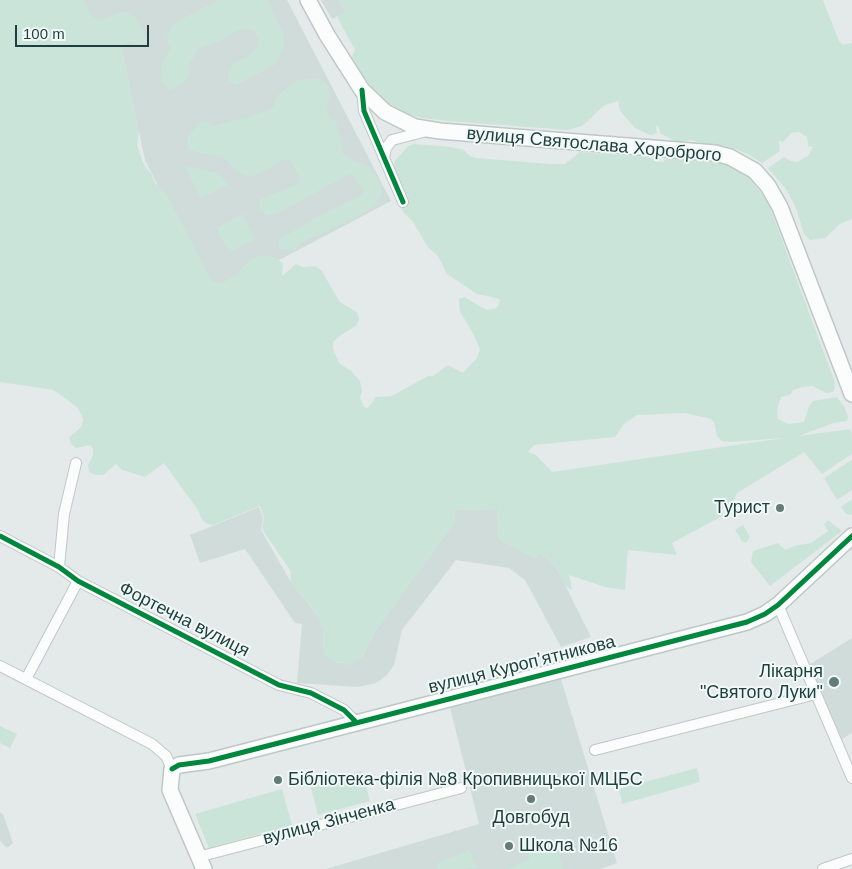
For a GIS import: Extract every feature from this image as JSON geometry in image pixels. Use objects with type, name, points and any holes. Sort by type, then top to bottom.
[{"type":"street","name":"вулиця Святослава Хороброго","points":[[308,0],[327,35],[362,90],[373,103],[400,121],[440,131],[692,150],[730,157],[755,171],[768,186],[780,207],[852,394]]},
{"type":"street","points":[[362,90],[364,111],[403,202]]},
{"type":"street","points":[[384,159],[386,148],[392,140],[410,134],[440,131]]},
{"type":"street","points":[[59,567],[64,514],[76,463]]},
{"type":"street","name":"Фортечна вулиця","points":[[0,536],[59,567],[78,580],[279,685],[311,693],[344,710],[356,722]]},
{"type":"street","name":"вулиця Куропʼятникова","points":[[172,769],[747,622],[766,614],[778,605],[852,536]]},
{"type":"street","points":[[26,679],[78,580]]},
{"type":"street","points":[[778,605],[852,778]]},
{"type":"street","points":[[0,666],[152,744],[166,756],[172,769],[170,790],[201,863]]},
{"type":"street","points":[[594,750],[816,694]]},
{"type":"street","name":"вулиця Зінченка","points":[[201,863],[461,788]]},
{"type":"street","points":[[823,869],[852,860]]},
{"type":"shaded area","points":[[72,0],[287,0],[391,201],[213,295],[145,160],[121,47]]},
{"type":"shaded area","points":[[321,0],[339,0],[346,12],[332,19]]},
{"type":"shaded area","points":[[259,507],[263,518],[261,530],[291,582],[314,611],[323,629],[324,654],[338,663],[362,657],[375,632],[413,577],[455,510],[497,509],[557,569],[591,637],[561,647],[525,580],[509,568],[456,560],[402,630],[394,665],[387,675],[376,683],[358,687],[297,683],[302,624],[295,623],[245,549],[200,563],[190,535]]},
{"type":"shaded area","name":"Лікарня \"Святого Луки\"","points":[[852,638],[852,733],[842,739],[809,665]]},
{"type":"shaded area","points":[[560,676],[617,863],[600,869],[326,869],[479,824],[450,707]]},
{"type":"shaded area","points":[[0,812],[3,814],[13,843],[7,848],[0,841]]},
{"type":"green space","points":[[0,0],[84,0],[93,18],[99,20],[129,12],[141,25],[147,42],[138,45],[128,41],[121,47],[139,130],[137,146],[145,167],[151,173],[155,183],[165,191],[211,280],[215,283],[223,283],[239,272],[249,260],[260,256],[271,256],[283,263],[282,276],[296,264],[303,267],[314,266],[321,270],[340,302],[358,313],[357,325],[333,342],[333,349],[339,363],[351,371],[360,381],[362,391],[360,398],[364,407],[368,408],[376,397],[392,396],[428,376],[433,376],[448,365],[463,373],[477,358],[480,349],[472,331],[460,312],[459,299],[464,297],[487,310],[497,308],[500,300],[477,294],[447,274],[438,256],[428,247],[413,222],[403,212],[398,199],[393,171],[395,161],[408,146],[414,144],[451,147],[464,150],[470,156],[476,158],[550,164],[565,164],[580,152],[649,157],[663,162],[669,156],[726,163],[747,175],[768,202],[834,380],[835,388],[833,392],[826,393],[813,386],[793,390],[790,395],[781,397],[777,410],[778,419],[788,424],[804,422],[809,406],[813,401],[837,397],[845,408],[848,417],[847,421],[833,423],[799,436],[850,429],[852,434],[852,454],[822,474],[804,452],[737,493],[732,504],[727,504],[721,510],[724,515],[672,543],[677,555],[628,550],[625,590],[605,587],[569,575],[572,590],[565,586],[557,569],[541,553],[535,559],[498,539],[497,509],[455,510],[455,523],[375,632],[362,657],[355,663],[347,665],[330,660],[324,654],[323,629],[314,611],[291,582],[290,570],[262,529],[264,518],[260,506],[213,525],[207,524],[202,520],[198,510],[164,463],[145,477],[122,470],[116,464],[103,475],[95,475],[89,472],[88,465],[93,455],[93,449],[90,445],[76,448],[71,444],[69,438],[82,426],[83,419],[78,408],[54,390],[0,382]],"holes":[[[685,413],[711,419],[714,422],[717,436],[722,441],[784,438],[552,472],[536,455],[528,452],[534,445],[615,437],[625,423],[637,415]]]},
{"type":"green space","points":[[219,0],[268,0],[284,36],[284,50],[274,65],[236,85],[229,81],[228,73],[232,64],[249,56],[258,46],[259,38],[253,30],[242,28],[220,41],[199,48],[190,63],[188,77],[184,83],[170,90],[160,81],[163,61],[171,48],[166,37],[174,23]]},
{"type":"green space","points":[[339,0],[823,0],[839,41],[843,45],[852,43],[852,219],[840,224],[825,238],[810,240],[804,234],[796,208],[786,189],[768,168],[784,157],[798,162],[809,155],[813,147],[808,146],[807,137],[799,132],[791,133],[783,142],[779,141],[780,151],[762,163],[748,154],[730,147],[718,148],[691,140],[678,143],[660,133],[659,127],[656,125],[657,133],[650,135],[635,128],[620,111],[618,101],[605,105],[582,126],[568,130],[448,121],[407,114],[375,92],[359,70],[352,57],[355,50],[337,17],[345,11]]},
{"type":"green space","points":[[316,78],[326,83],[330,94],[327,105],[329,115],[335,121],[341,138],[342,153],[354,161],[369,166],[380,181],[382,194],[375,206],[355,218],[302,242],[295,250],[281,249],[278,246],[279,240],[317,217],[362,195],[363,189],[354,176],[349,174],[282,211],[268,216],[259,210],[260,199],[298,184],[300,178],[292,162],[288,159],[281,161],[267,170],[250,177],[237,172],[223,157],[200,153],[187,148],[188,135],[195,129],[197,123],[204,121],[213,126],[261,113],[273,107],[277,96],[296,81]]},
{"type":"green space","points":[[185,166],[219,173],[228,185],[201,198]]},
{"type":"green space","points":[[243,214],[255,239],[229,252],[216,228]]},
{"type":"green space","points":[[852,460],[852,490],[837,500],[824,478]]},
{"type":"green space","points":[[852,499],[852,515],[846,514],[841,507]]},
{"type":"green space","points":[[828,520],[842,531],[770,586],[751,562],[753,551],[778,543],[785,550],[794,546],[811,543],[828,531],[824,524]]},
{"type":"green space","points":[[743,525],[750,537],[746,543],[742,541],[735,530]]},
{"type":"green space","points":[[0,726],[17,734],[10,748],[0,743]]},
{"type":"green space","points":[[697,768],[700,782],[622,804],[619,789]]},
{"type":"green space","points":[[362,771],[370,801],[318,815],[310,784]]},
{"type":"green space","points":[[282,789],[292,825],[209,848],[195,814]]},
{"type":"green space","points":[[556,845],[563,869],[507,869],[530,860],[528,853]]},
{"type":"green space","points":[[470,850],[478,868],[438,869],[436,864]]},
{"type":"cycle path","points":[[362,90],[364,111],[403,202]]},
{"type":"cycle path","points":[[0,536],[59,567],[78,581],[279,685],[311,693],[344,710],[356,722]]},
{"type":"cycle path","points":[[172,769],[179,765],[209,761],[747,622],[765,614],[778,605],[852,536]]},
{"type":"place","name":"Турист","points":[[780,508]]},
{"type":"place","name":"Лікарня \"Святого Луки\"","points":[[834,682]]},
{"type":"place","name":"Бібліотека-філія №8 Кропивницької МЦБС","points":[[278,780]]},
{"type":"place","name":"Довгобуд","points":[[531,799]]},
{"type":"place","name":"Школа №16","points":[[509,846]]}]
